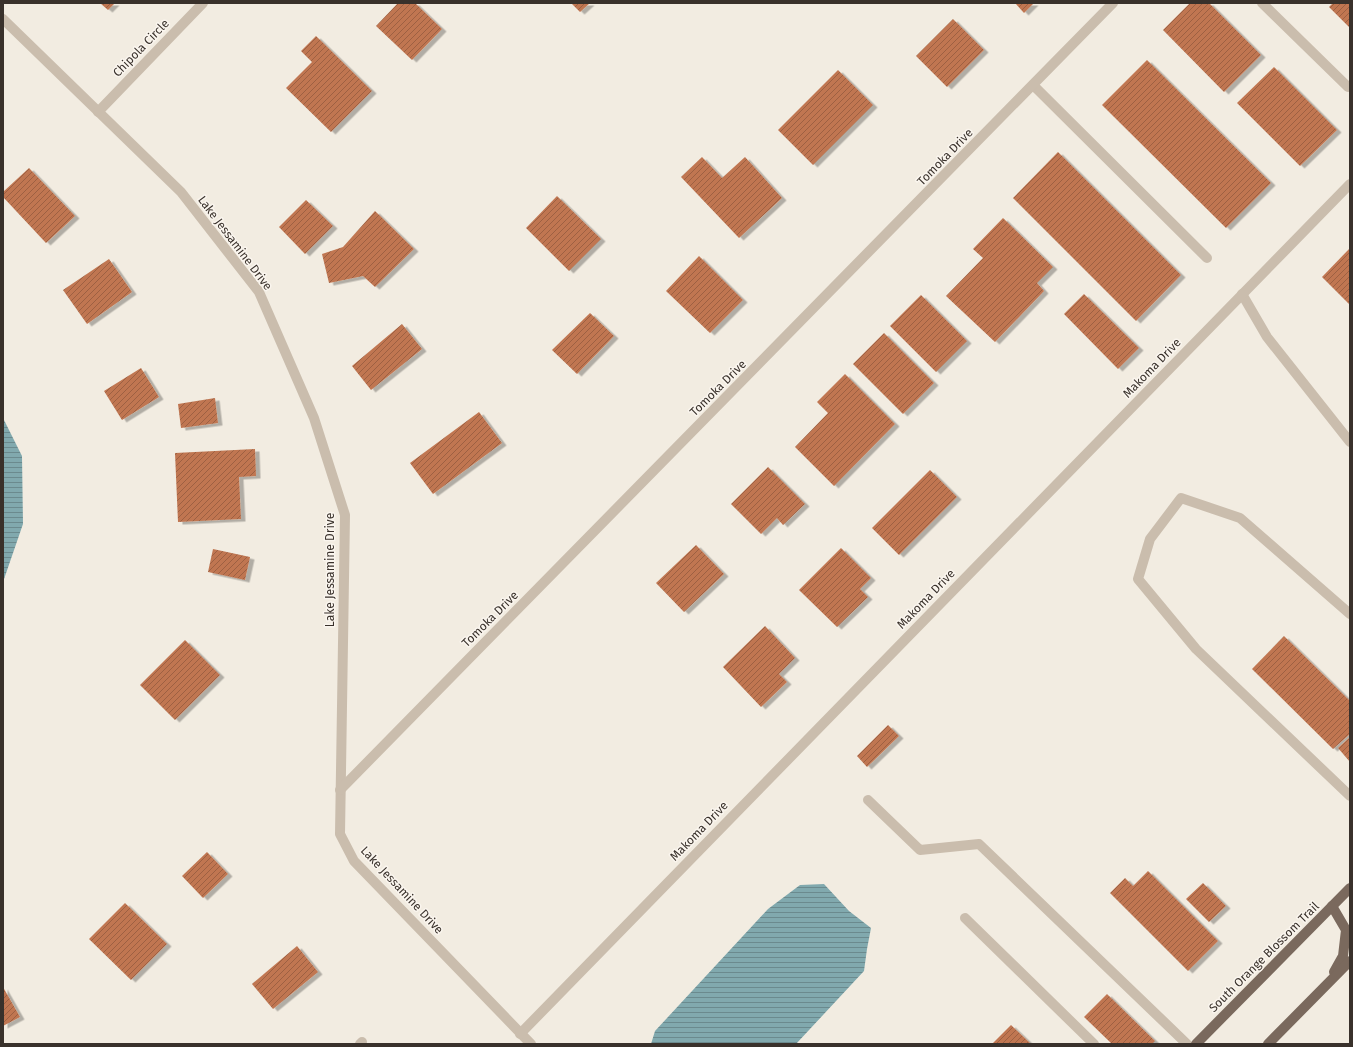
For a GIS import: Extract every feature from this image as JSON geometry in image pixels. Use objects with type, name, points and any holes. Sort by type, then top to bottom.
[{"type":"main road","name":"South Orange Blossom Trail","points":[[1196,1044],[1350,888]]},
{"type":"main road","points":[[1329,982],[1343,956],[1346,930],[1332,906]]},
{"type":"main road","points":[[1268,1044],[1350,961]]},
{"type":"street","name":"Chipola Circle","points":[[98,112],[203,3]]},
{"type":"street","name":"Tomoka Drive","points":[[340,790],[1113,3]]},
{"type":"street","points":[[1262,3],[1348,88]]},
{"type":"street","name":"Lake Jessamine Drive","points":[[3,19],[181,192],[259,292],[314,418],[346,515],[340,834],[354,861],[531,1044]]},
{"type":"street","points":[[1033,85],[1207,258]]},
{"type":"street","name":"Makoma Drive","points":[[520,1034],[1350,184]]},
{"type":"street","points":[[1242,294],[1267,337],[1350,442]]},
{"type":"street","points":[[1350,614],[1240,518],[1182,498],[1150,539],[1138,579],[1196,649],[1350,796]]},
{"type":"street","points":[[868,800],[920,850],[979,844],[1187,1044]]},
{"type":"street","points":[[965,918],[1094,1044]]},
{"type":"water","points":[[3,418],[22,456],[23,524],[3,582]]},
{"type":"water","points":[[824,884],[849,911],[871,928],[864,971],[796,1044],[651,1044],[655,1031],[768,909],[800,885]]},
{"type":"building","points":[[100,3],[115,3],[108,10]]},
{"type":"building","points":[[398,3],[415,3],[442,29],[412,60],[376,26]]},
{"type":"building","points":[[571,3],[590,3],[580,12]]},
{"type":"building","points":[[1015,3],[1034,3],[1024,13]]},
{"type":"building","points":[[1190,3],[1209,3],[1261,55],[1224,92],[1163,30]]},
{"type":"building","points":[[1333,3],[1350,3],[1350,28],[1329,7]]},
{"type":"building","points":[[953,19],[984,50],[947,87],[916,56]]},
{"type":"building","points":[[316,36],[372,91],[331,132],[286,88],[312,62],[301,51]]},
{"type":"building","points":[[1147,60],[1271,183],[1226,228],[1102,105]]},
{"type":"building","points":[[1274,67],[1337,130],[1300,166],[1237,103]]},
{"type":"building","points":[[838,70],[873,105],[813,165],[778,130]]},
{"type":"building","points":[[1058,152],[1181,275],[1136,321],[1013,198]]},
{"type":"building","points":[[702,157],[722,178],[745,157],[782,198],[739,238],[681,177]]},
{"type":"building","points":[[29,168],[75,216],[46,243],[3,197],[3,192]]},
{"type":"building","points":[[557,196],[601,239],[569,271],[526,228]]},
{"type":"building","points":[[306,200],[333,226],[305,254],[279,227]]},
{"type":"building","points":[[375,211],[414,249],[375,287],[363,276],[329,283],[322,254],[343,247]]},
{"type":"building","points":[[1003,218],[1053,267],[1037,283],[1044,291],[995,342],[946,296],[983,258],[973,249]]},
{"type":"building","points":[[1350,248],[1350,305],[1322,277]]},
{"type":"building","points":[[699,256],[743,300],[710,333],[666,291]]},
{"type":"building","points":[[109,259],[132,292],[87,324],[63,290]]},
{"type":"building","points":[[1084,294],[1139,348],[1118,369],[1064,314]]},
{"type":"building","points":[[921,295],[967,341],[936,372],[890,326]]},
{"type":"building","points":[[590,313],[614,336],[577,374],[552,350]]},
{"type":"building","points":[[402,324],[422,349],[371,390],[352,366]]},
{"type":"building","points":[[884,333],[934,383],[903,414],[853,364]]},
{"type":"building","points":[[141,368],[159,397],[122,420],[104,391]]},
{"type":"building","points":[[845,374],[895,424],[834,486],[795,447],[828,413],[817,402]]},
{"type":"building","points":[[215,398],[218,423],[181,428],[178,404]]},
{"type":"building","points":[[479,412],[502,443],[433,494],[410,463]]},
{"type":"building","points":[[255,449],[256,476],[239,477],[241,519],[178,522],[175,453]]},
{"type":"building","points":[[768,467],[805,504],[783,525],[777,518],[761,534],[731,504]]},
{"type":"building","points":[[930,470],[957,497],[899,555],[872,528]]},
{"type":"building","points":[[696,545],[724,574],[684,612],[656,583]]},
{"type":"building","points":[[841,548],[871,578],[860,589],[868,597],[837,627],[799,590]]},
{"type":"building","points":[[213,549],[250,557],[245,580],[208,572]]},
{"type":"building","points":[[765,626],[795,658],[779,674],[787,682],[761,707],[723,667]]},
{"type":"building","points":[[1284,636],[1350,701],[1350,734],[1333,749],[1252,669]]},
{"type":"building","points":[[185,640],[220,675],[175,720],[140,685]]},
{"type":"building","points":[[888,725],[899,736],[867,767],[857,756]]},
{"type":"building","points":[[1350,737],[1350,762],[1338,748]]},
{"type":"building","points":[[207,852],[228,874],[203,898],[182,876]]},
{"type":"building","points":[[1148,871],[1218,941],[1188,971],[1110,893],[1125,878],[1133,886]]},
{"type":"building","points":[[1203,883],[1226,906],[1209,922],[1186,899]]},
{"type":"building","points":[[125,903],[167,944],[131,980],[89,939]]},
{"type":"building","points":[[297,946],[318,972],[273,1009],[252,984]]},
{"type":"building","points":[[3,987],[20,1017],[3,1026]]},
{"type":"building","points":[[1107,994],[1155,1041],[1152,1044],[1112,1044],[1084,1017]]},
{"type":"building","points":[[1011,1025],[1031,1044],[992,1044]]}]
